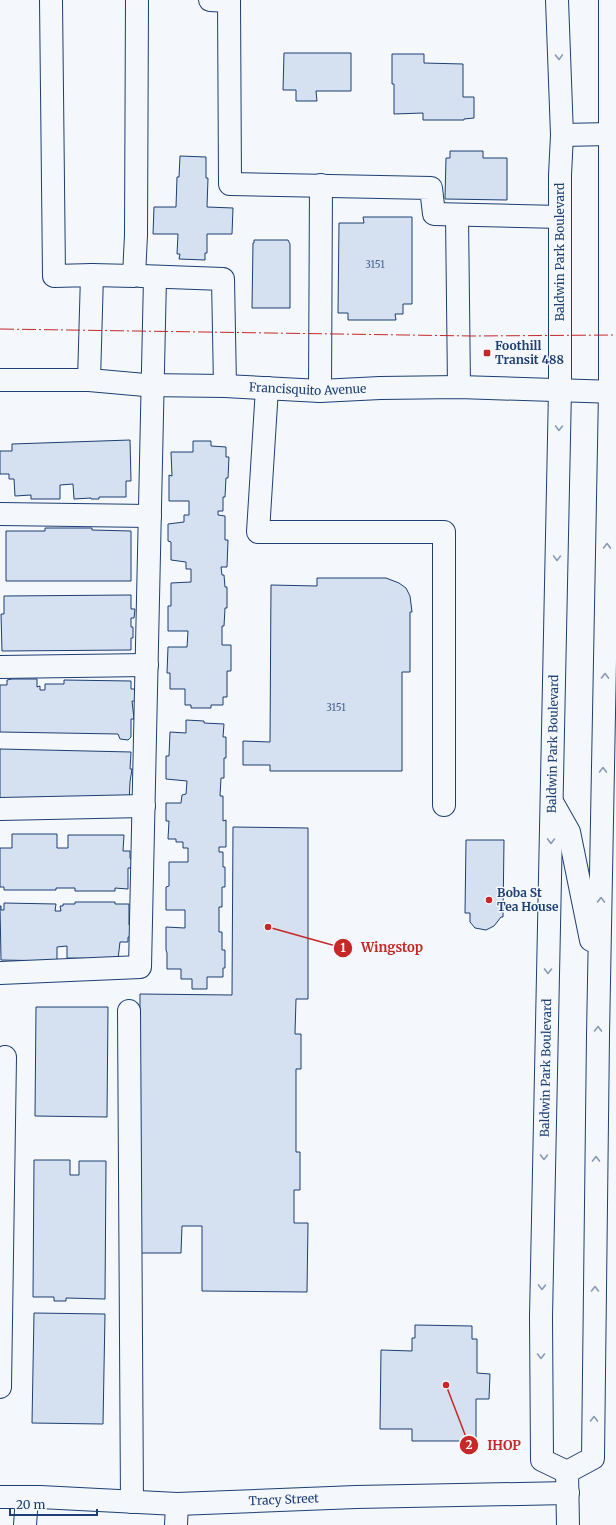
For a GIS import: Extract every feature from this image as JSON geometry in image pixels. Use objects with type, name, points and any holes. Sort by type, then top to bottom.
[{"type":"main road","points":[[51,0],[54,276],[134,276],[224,279],[224,386]]},
{"type":"main road","points":[[134,276],[136,235],[137,0]]},
{"type":"main road","points":[[210,0],[229,1],[230,184],[432,188],[434,214],[560,217]]},
{"type":"main road","name":"Baldwin Park Boulevard","points":[[557,0],[562,135],[560,175],[560,389],[542,1309],[542,1460],[568,1472]]},
{"type":"main road","points":[[568,1525],[568,1472],[593,1458],[598,1035],[613,392],[610,0]]},
{"type":"main road","points":[[562,135],[610,134]]},
{"type":"main road","points":[[320,391],[321,186]]},
{"type":"main road","points":[[457,215],[458,387]]},
{"type":"main road","points":[[89,380],[92,276]]},
{"type":"main road","points":[[0,973],[140,966],[155,277]]},
{"type":"main road","name":"Francisquito Avenue","points":[[0,380],[89,380],[153,386],[224,386],[320,391],[380,388],[458,387],[560,389],[613,392]]},
{"type":"main road","points":[[267,388],[258,532],[444,532],[444,805]]},
{"type":"main road","points":[[0,514],[150,516]]},
{"type":"main road","points":[[0,667],[147,665]]},
{"type":"main road","points":[[552,802],[569,832],[600,981]]},
{"type":"main road","points":[[0,809],[144,806]]},
{"type":"main road","points":[[129,1011],[132,1502]]},
{"type":"main road","points":[[0,1387],[5,1056]]},
{"type":"main road","name":"Tracy Street","points":[[0,1497],[132,1502],[176,1515],[356,1497],[568,1493]]},
{"type":"main road","points":[[25,1525],[26,1498]]},
{"type":"building","points":[[284,53],[351,53],[351,91],[316,91],[317,101],[296,101],[296,90],[283,90]]},
{"type":"building","points":[[392,54],[424,54],[424,63],[463,64],[463,97],[474,97],[474,118],[464,120],[423,120],[423,113],[394,114]]},
{"type":"building","points":[[450,151],[483,151],[483,158],[507,158],[507,200],[445,199],[446,158],[450,158]]},
{"type":"building","points":[[180,156],[206,157],[206,178],[208,178],[207,207],[233,208],[232,234],[207,234],[207,253],[205,253],[205,260],[179,259],[180,254],[177,254],[178,234],[153,234],[154,207],[176,207],[177,177],[179,177]]},
{"type":"building","points":[[363,217],[412,217],[412,304],[403,304],[403,314],[395,314],[396,320],[348,320],[348,313],[338,313],[339,223],[364,223]]},
{"type":"building","points":[[254,240],[288,240],[290,244],[290,308],[252,308]]},
{"type":"building","points":[[130,440],[131,481],[126,481],[126,497],[74,499],[73,484],[60,485],[60,499],[31,499],[31,495],[15,496],[14,479],[9,479],[9,474],[0,474],[0,451],[12,451],[12,444]]},
{"type":"building","points":[[193,441],[211,441],[211,446],[226,447],[226,457],[229,457],[228,478],[226,478],[225,497],[223,497],[223,511],[218,511],[218,515],[225,516],[225,540],[228,540],[227,567],[221,567],[222,575],[224,575],[225,587],[227,587],[227,608],[225,608],[224,626],[222,626],[222,645],[231,645],[231,671],[227,671],[227,697],[223,697],[223,705],[211,705],[211,708],[191,708],[191,705],[185,705],[185,689],[170,689],[170,673],[167,673],[168,647],[187,647],[188,631],[168,631],[168,606],[171,606],[171,583],[191,582],[191,569],[186,569],[186,562],[171,560],[171,542],[168,541],[168,524],[184,522],[184,515],[189,515],[189,501],[169,501],[169,475],[172,476],[171,452],[193,452]]},
{"type":"building","points":[[45,528],[92,528],[92,530],[131,531],[131,581],[6,581],[6,531],[45,531]]},
{"type":"building","points":[[317,578],[386,578],[399,583],[406,588],[410,596],[412,612],[410,612],[410,672],[402,672],[402,771],[270,771],[270,765],[243,765],[243,741],[270,742],[271,585],[317,586]]},
{"type":"building","points":[[131,595],[131,609],[135,609],[134,618],[131,618],[133,638],[131,638],[131,650],[2,651],[1,614],[4,614],[4,596]]},
{"type":"building","points":[[37,679],[37,687],[40,686],[40,690],[45,690],[45,684],[64,684],[64,680],[131,681],[131,689],[135,689],[135,701],[132,701],[134,719],[131,719],[131,737],[128,740],[120,739],[118,734],[0,732],[0,685],[7,685],[7,680]]},
{"type":"building","points":[[186,720],[224,724],[223,737],[226,737],[224,778],[221,778],[220,796],[223,796],[223,821],[226,820],[226,847],[219,847],[219,852],[223,852],[223,867],[225,867],[225,887],[222,887],[222,907],[219,907],[219,932],[222,932],[222,950],[225,950],[225,968],[223,968],[223,977],[207,977],[207,989],[192,989],[192,979],[181,979],[181,969],[167,969],[166,927],[185,928],[185,910],[166,910],[166,887],[169,886],[169,862],[188,862],[188,848],[183,848],[183,842],[176,842],[176,839],[168,839],[169,821],[166,821],[166,803],[181,803],[182,795],[186,794],[187,781],[166,779],[166,756],[169,756],[170,732],[186,733]]},
{"type":"building","points":[[0,749],[131,752],[130,769],[132,769],[129,803],[0,804]]},
{"type":"building","points":[[233,827],[308,828],[308,999],[296,999],[295,1034],[301,1034],[301,1069],[296,1069],[296,1152],[300,1152],[300,1190],[294,1190],[294,1223],[308,1223],[307,1292],[202,1291],[202,1226],[182,1226],[181,1253],[139,1253],[140,994],[232,995]]},
{"type":"building","points":[[12,834],[57,834],[57,848],[68,848],[68,835],[124,835],[123,851],[130,851],[130,858],[132,861],[132,868],[128,868],[128,889],[115,888],[115,891],[75,891],[75,888],[56,888],[56,890],[4,890],[4,887],[0,887],[0,848],[12,848]]},
{"type":"building","points":[[466,840],[504,840],[503,917],[501,917],[494,926],[486,930],[475,928],[470,922],[470,913],[465,913]]},
{"type":"building","points":[[75,902],[115,902],[115,904],[129,904],[129,925],[131,925],[130,937],[128,937],[128,942],[120,942],[118,959],[67,958],[67,946],[57,947],[57,961],[1,960],[0,906],[1,910],[4,910],[4,903],[56,904],[55,911],[61,911],[60,906],[63,906],[63,904],[75,904]]},
{"type":"building","points":[[36,1007],[108,1007],[107,1117],[35,1116]]},
{"type":"building","points":[[34,1160],[70,1160],[70,1175],[79,1175],[79,1161],[106,1161],[105,1299],[66,1298],[66,1301],[54,1301],[54,1297],[33,1297]]},
{"type":"building","points":[[34,1313],[105,1314],[103,1424],[32,1423]]},
{"type":"building","points":[[415,1325],[472,1326],[472,1339],[477,1339],[477,1373],[490,1374],[489,1399],[476,1399],[476,1441],[412,1441],[412,1429],[380,1429],[381,1350],[412,1351],[412,1338],[415,1338]]},
{"type":"power","points":[[0,329],[473,336],[616,335]]},
{"type":"place","name":"Foothill Transit 488","points":[[487,353]]},
{"type":"place","name":"Boba St Tea House","points":[[489,900]]},
{"type":"place","name":"Wingstop","points":[[268,927]]},
{"type":"place","name":"IHOP","points":[[446,1385]]}]
